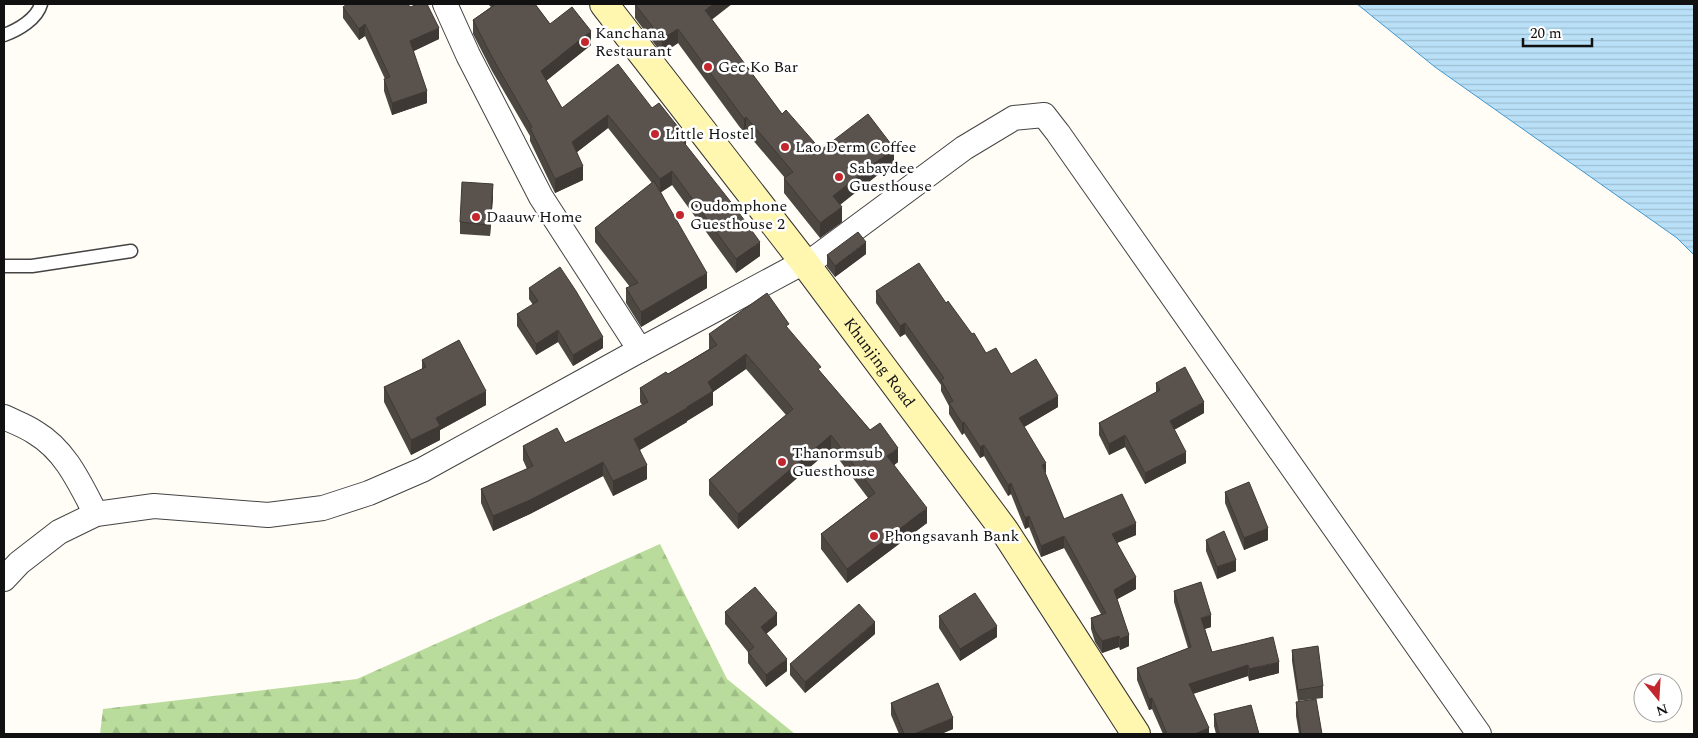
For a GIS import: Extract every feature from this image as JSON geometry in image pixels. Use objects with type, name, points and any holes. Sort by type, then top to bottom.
[{"type":"main road","name":"Khunjing Road","points":[[604,4],[805,264],[1004,530],[1136,734]]},
{"type":"street","points":[[445,4],[468,55],[540,197],[640,350]]},
{"type":"street","points":[[4,579],[19,563],[58,532],[96,514],[154,506],[268,515],[323,508],[369,493],[422,470],[640,350],[805,264],[964,148],[1014,118],[1044,116],[1058,133],[1479,734]]},
{"type":"street","points":[[4,417],[36,433],[55,448],[73,469],[96,514]]},
{"type":"lane","points":[[4,35],[26,23],[39,10],[41,4]]},
{"type":"lane","points":[[4,266],[32,266],[130,251]]},
{"type":"green space","points":[[660,544],[727,679],[795,734],[100,734],[103,709],[357,679]]},
{"type":"water","points":[[1357,4],[1694,4],[1694,255],[1677,238],[1435,67]]},
{"type":"building","points":[[347,4],[408,4],[410,7],[418,4],[427,4],[439,28],[410,41],[427,91],[392,103],[384,79],[390,77],[365,24],[359,29],[343,7]]},
{"type":"building","points":[[496,4],[535,4],[550,24],[572,7],[591,31],[541,71],[562,108],[618,64],[652,108],[659,103],[686,137],[682,140],[760,242],[736,259],[672,171],[660,179],[608,115],[572,142],[583,166],[555,179],[530,128],[532,127],[473,20]]},
{"type":"building","points":[[635,4],[713,4],[705,10],[782,114],[786,110],[821,150],[868,114],[894,148],[833,196],[842,207],[820,223],[784,178],[793,172],[746,117],[744,119],[678,29],[662,39]]},
{"type":"building","points":[[654,181],[707,273],[641,312],[626,288],[638,283],[595,228]]},
{"type":"building","points":[[462,182],[493,184],[490,225],[460,222]]},
{"type":"building","points":[[858,232],[866,242],[835,266],[827,255]]},
{"type":"building","points":[[919,263],[946,303],[948,301],[972,334],[974,333],[986,353],[996,348],[1011,374],[1036,359],[1058,396],[1019,418],[1046,463],[1042,465],[1064,519],[1122,494],[1136,523],[1112,534],[1136,577],[1114,590],[1129,635],[1120,639],[1119,636],[1102,641],[1095,631],[1091,618],[1106,613],[1064,536],[1041,546],[1029,516],[1025,518],[1011,483],[1008,485],[984,445],[980,447],[949,403],[953,401],[941,380],[944,378],[905,323],[900,326],[876,291]]},
{"type":"building","points":[[560,267],[603,337],[573,355],[558,330],[536,344],[517,314],[538,301],[529,288]]},
{"type":"building","points":[[767,293],[789,324],[786,326],[821,367],[818,369],[870,430],[880,423],[898,448],[887,456],[927,508],[847,569],[821,534],[875,493],[831,435],[738,514],[709,480],[793,409],[746,354],[708,382],[713,391],[634,439],[647,465],[613,481],[603,462],[530,500],[493,516],[481,489],[533,466],[523,446],[557,428],[565,443],[648,402],[640,388],[717,345],[709,334]]},
{"type":"building","points":[[459,340],[486,391],[436,418],[440,426],[411,440],[384,387],[426,367],[422,360]]},
{"type":"building","points":[[1185,367],[1204,402],[1170,421],[1186,452],[1145,473],[1125,435],[1109,444],[1099,423],[1160,390],[1156,383]]},
{"type":"building","points":[[1249,482],[1268,528],[1244,538],[1225,492]]},
{"type":"building","points":[[1224,531],[1236,560],[1217,567],[1206,540]]},
{"type":"building","points":[[1201,582],[1211,615],[1201,618],[1212,652],[1273,637],[1279,662],[1249,669],[1248,665],[1189,684],[1209,728],[1195,734],[1167,734],[1152,698],[1149,699],[1137,668],[1191,647],[1174,591]]},
{"type":"building","points":[[755,587],[777,613],[761,627],[787,659],[766,675],[748,652],[754,647],[725,612]]},
{"type":"building","points":[[975,593],[997,626],[960,649],[939,616]]},
{"type":"building","points":[[859,604],[875,622],[805,682],[790,664]]},
{"type":"building","points":[[1318,646],[1323,686],[1298,690],[1292,650]]},
{"type":"building","points":[[938,683],[953,718],[914,734],[904,734],[891,703]]},
{"type":"building","points":[[1316,699],[1322,734],[1301,734],[1296,702]]},
{"type":"building","points":[[1251,705],[1259,734],[1219,734],[1214,714]]},
{"type":"place","name":"Kanchana Restaurant","points":[[585,42]]},
{"type":"place","name":"Gec Ko Bar","points":[[708,67]]},
{"type":"place","name":"Little Hostel","points":[[655,134]]},
{"type":"place","name":"Lao Derm Coffee","points":[[785,147]]},
{"type":"place","name":"Sabaydee Guesthouse","points":[[839,177]]},
{"type":"place","name":"Oudomphone Guesthouse 2","points":[[680,215]]},
{"type":"place","name":"Daauw Home","points":[[476,217]]},
{"type":"place","name":"Thanormsub Guesthouse","points":[[782,462]]},
{"type":"place","name":"Phongsavanh Bank","points":[[874,536]]}]
